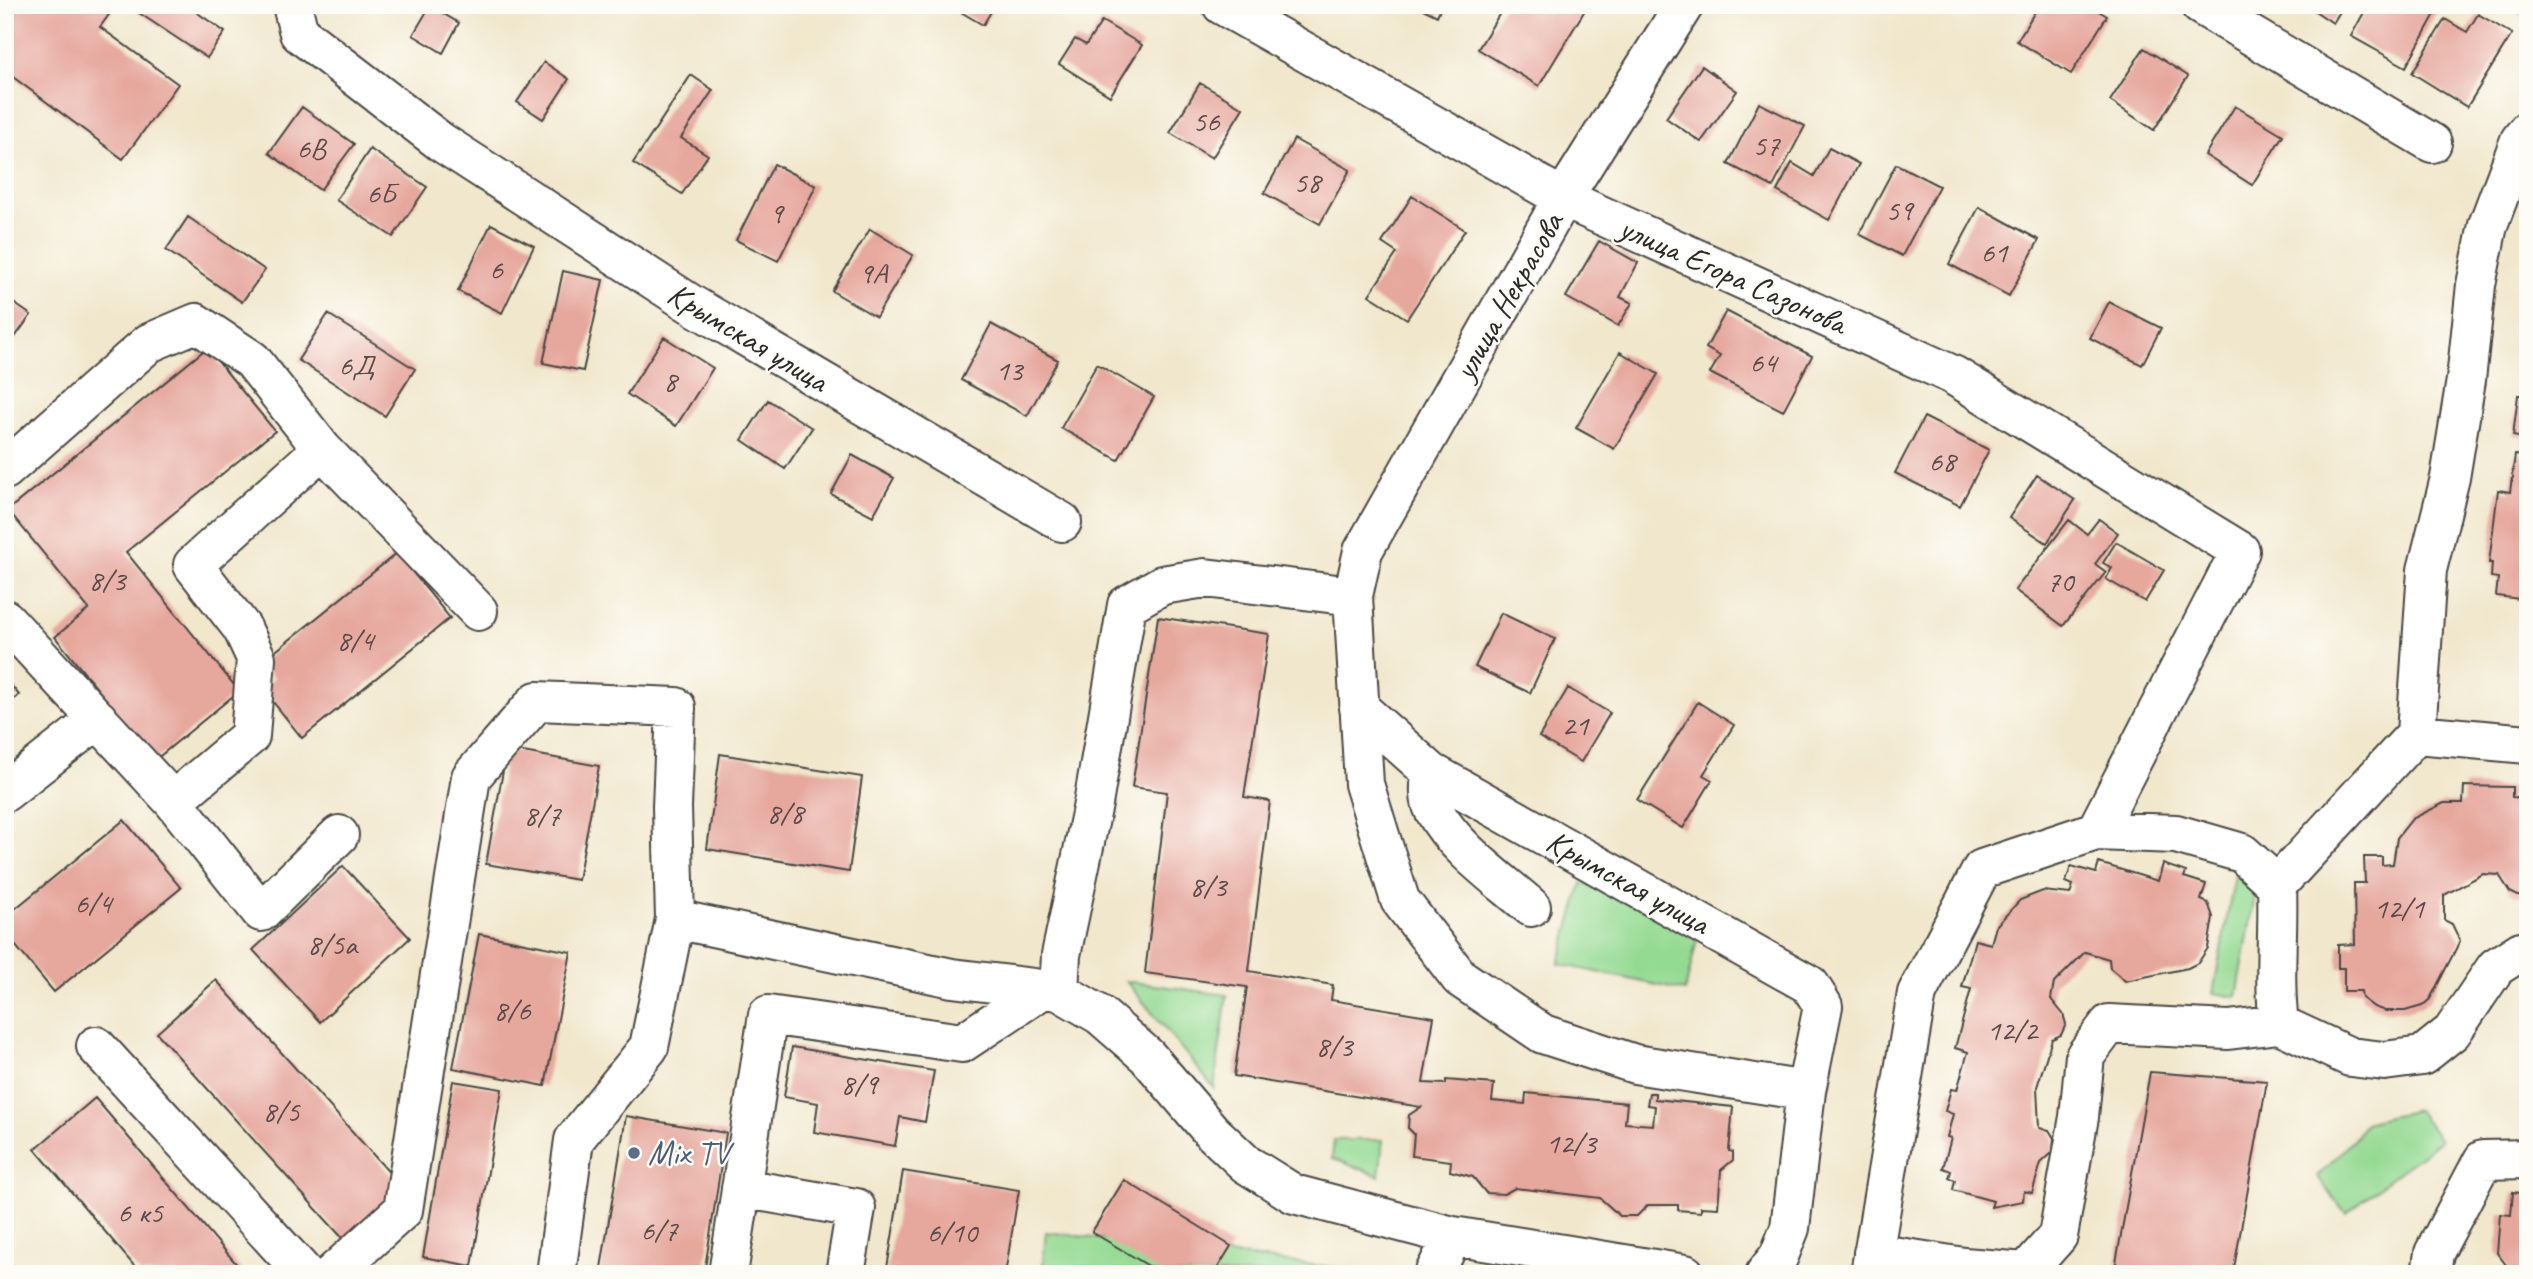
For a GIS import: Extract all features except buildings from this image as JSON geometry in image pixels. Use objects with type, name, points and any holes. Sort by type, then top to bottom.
[{"type":"street","name":"Крымская улица","points":[[292,5],[299,33],[441,142],[694,306],[1062,522]]},
{"type":"street","name":"улица Егора Сазонова","points":[[1222,5],[1563,198],[1953,375],[2240,551],[2096,831]]},
{"type":"street","name":"улица Некрасова","points":[[1684,5],[1563,198],[1363,551],[1353,596],[1364,784],[1400,900],[1460,978],[1543,1034],[1635,1064],[1806,1091]]},
{"type":"street","points":[[2200,5],[2432,143]]},
{"type":"street","points":[[2277,885],[2416,734],[2427,570],[2450,478],[2466,380],[2476,285],[2488,225],[2520,140],[2528,130]]},
{"type":"street","points":[[5,470],[149,343],[196,323],[251,360],[322,449],[478,611]]},
{"type":"street","points":[[173,801],[250,736],[256,657],[242,628],[194,565],[322,449]]},
{"type":"street","points":[[728,1274],[768,1015],[962,1043],[1051,990],[1093,804],[1126,605],[1162,585],[1205,578],[1353,596]]},
{"type":"street","points":[[5,619],[173,801],[261,912],[339,835]]},
{"type":"street","points":[[332,1274],[403,1210],[471,777],[537,701],[676,707],[672,807],[675,919],[649,1047],[574,1140],[556,1274]]},
{"type":"street","name":"Крымская улица","points":[[1359,708],[1430,772],[1810,985],[1823,1006],[1806,1091],[1790,1228],[1779,1256],[1765,1274]]},
{"type":"street","points":[[5,792],[98,719]]},
{"type":"street","points":[[2416,734],[2528,744]]},
{"type":"street","points":[[1430,772],[1429,791],[1434,809],[1454,837],[1531,907]]},
{"type":"street","points":[[2279,1024],[2275,988],[2279,926],[2277,885],[2242,853],[2176,834],[2096,831],[1982,869],[1917,993],[1871,1263],[2026,1273],[2059,1236],[2079,1117],[2085,1056],[2109,1024],[2228,1030],[2279,1024],[2350,1057],[2384,1062],[2422,1056],[2452,1032],[2496,967],[2521,951],[2528,951]]},
{"type":"street","points":[[675,919],[952,978],[1051,990],[1100,1015],[1147,1056],[1211,1131],[1246,1164],[1294,1194],[1453,1236],[1685,1274]]},
{"type":"street","points":[[96,1046],[305,1274]]},
{"type":"street","points":[[2431,1274],[2434,1253],[2483,1160],[2528,1158]]},
{"type":"street","points":[[741,1188],[856,1208],[845,1274]]},
{"type":"street","points":[[1434,1274],[1453,1236]]},
{"type":"green space","points":[[2235,875],[2258,879],[2237,997],[2213,993]]},
{"type":"green space","points":[[1582,883],[1699,931],[1685,991],[1559,964]]},
{"type":"green space","points":[[1126,981],[1227,995],[1214,1088]]},
{"type":"green space","points":[[2417,1110],[2440,1140],[2346,1213],[2317,1177],[2355,1138],[2365,1123]]},
{"type":"green space","points":[[1334,1140],[1383,1140],[1379,1176],[1332,1158]]},
{"type":"green space","points":[[1046,1232],[1355,1270],[1351,1274],[1042,1274]]},
{"type":"place","name":"Mix TV","points":[[634,1153]]}]
